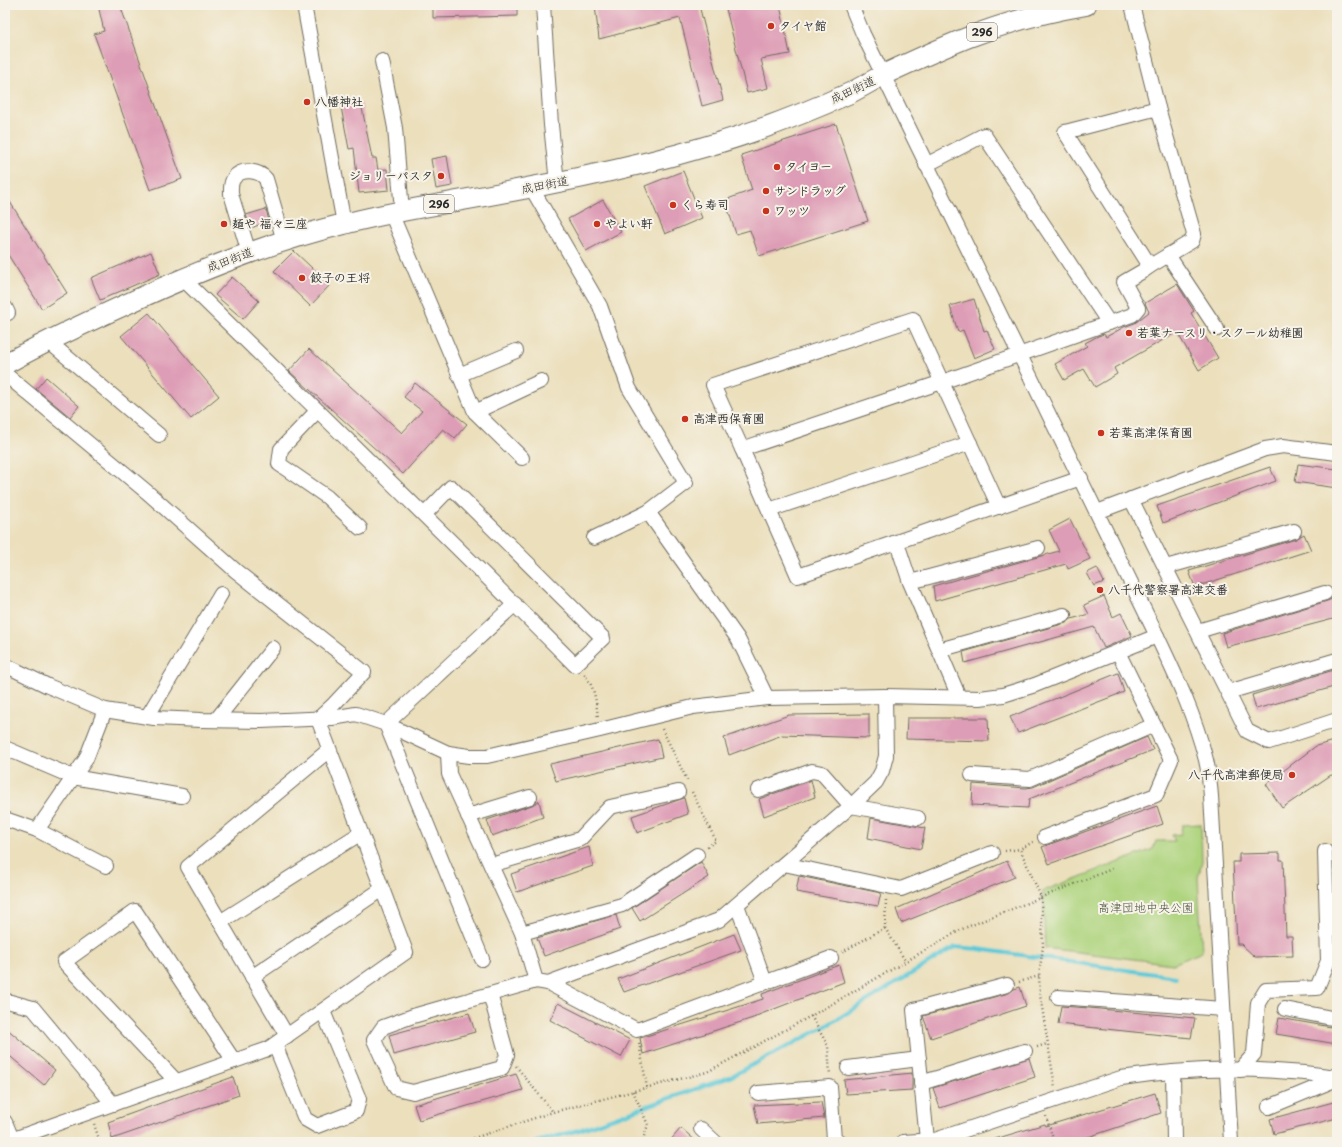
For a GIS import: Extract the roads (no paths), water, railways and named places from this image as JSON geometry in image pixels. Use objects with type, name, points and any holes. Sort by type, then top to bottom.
[{"type":"highway","name":"成田街道","points":[[5,364],[48,341],[182,279],[222,262],[284,241],[344,224],[397,212],[557,183],[640,164],[704,147],[774,124],[852,92],[883,76],[971,36],[1014,21],[1086,5]]},
{"type":"street","points":[[304,5],[344,224]]},
{"type":"street","points":[[543,5],[551,125],[557,183]]},
{"type":"street","points":[[851,5],[863,34],[926,165],[1081,478],[1157,636],[1181,687],[1202,745],[1209,776],[1213,819],[1223,1009],[1234,1070],[1231,1142]]},
{"type":"street","points":[[742,448],[942,382],[1132,315],[1138,308],[1124,282],[1192,240],[1194,234],[1158,108],[1132,5]]},
{"type":"street","points":[[382,61],[395,128],[397,212],[475,412],[522,458]]},
{"type":"street","points":[[1150,266],[1065,132],[1158,108]]},
{"type":"street","points":[[926,165],[984,135],[1109,323]]},
{"type":"street","points":[[249,253],[231,194],[230,186],[234,177],[240,173],[257,172],[263,175],[266,179],[284,241]]},
{"type":"street","points":[[531,187],[600,306],[629,388],[686,483],[648,512],[594,538]]},
{"type":"street","points":[[1168,255],[1217,329]]},
{"type":"street","points":[[182,279],[576,665],[603,638],[451,487],[424,515]]},
{"type":"street","points":[[5,307],[8,312],[5,314]]},
{"type":"street","points":[[999,507],[913,319],[713,385],[798,576],[897,543],[999,507],[1081,478]]},
{"type":"street","points":[[48,341],[159,435]]},
{"type":"street","points":[[459,374],[516,351]]},
{"type":"street","points":[[5,374],[147,492],[236,571],[364,672],[318,719]]},
{"type":"street","points":[[475,412],[541,381]]},
{"type":"street","points":[[318,411],[281,449],[278,464],[327,497],[360,528]]},
{"type":"street","points":[[769,510],[970,443]]},
{"type":"street","points":[[1097,512],[1265,449],[1283,446],[1337,453]]},
{"type":"street","points":[[1131,499],[1247,731],[1269,742],[1337,720]]},
{"type":"street","points":[[648,512],[738,639],[767,698]]},
{"type":"street","points":[[1166,567],[1294,531]]},
{"type":"street","points":[[897,543],[910,582],[958,697]]},
{"type":"street","points":[[910,582],[1038,548]]},
{"type":"street","points":[[1198,631],[1325,592]]},
{"type":"street","points":[[147,717],[221,594]]},
{"type":"street","points":[[386,724],[515,604]]},
{"type":"street","points":[[939,650],[1064,616]]},
{"type":"street","points":[[5,665],[48,686],[105,710],[147,717],[261,721],[332,718],[356,714],[386,724],[448,753],[469,756],[486,756],[693,707],[767,698],[885,696],[980,698],[1003,695],[1035,685],[1157,636]]},
{"type":"street","points":[[216,720],[273,648]]},
{"type":"street","points":[[1045,837],[1156,795],[1171,760],[1118,652]]},
{"type":"street","points":[[1228,692],[1337,660]]},
{"type":"street","points":[[490,994],[507,1055],[502,1068],[413,1092],[396,1088],[374,1040],[383,1027],[413,1016],[490,994],[542,982],[720,920],[851,806],[876,782],[882,771],[886,756],[885,696]]},
{"type":"street","points":[[37,830],[86,759],[105,710]]},
{"type":"street","points":[[5,1122],[9,1141],[268,1049],[406,952],[318,719]]},
{"type":"street","points":[[386,724],[482,959]]},
{"type":"street","points":[[972,775],[1030,779],[1154,725]]},
{"type":"street","points":[[5,748],[73,777],[182,796]]},
{"type":"street","points":[[287,1036],[188,867],[329,750]]},
{"type":"street","points":[[448,753],[449,774],[522,933],[542,982],[636,1030],[831,958]]},
{"type":"street","points":[[758,790],[812,771],[822,773],[851,806],[918,818]]},
{"type":"street","points":[[491,865],[580,839],[610,807],[678,792]]},
{"type":"street","points":[[468,816],[530,797]]},
{"type":"street","points":[[5,819],[37,830],[106,866]]},
{"type":"street","points":[[220,922],[361,833]]},
{"type":"street","points":[[1234,1070],[1254,1054],[1258,1003],[1266,990],[1317,988],[1328,961],[1325,851]]},
{"type":"street","points":[[784,864],[901,889],[992,853]]},
{"type":"street","points":[[522,933],[622,905],[697,855]]},
{"type":"street","points":[[252,977],[382,889]]},
{"type":"street","points":[[736,905],[765,982]]},
{"type":"street","points":[[176,1081],[64,962],[136,911],[234,1061]]},
{"type":"street","points":[[927,1140],[914,1010],[1007,985]]},
{"type":"street","points":[[1058,997],[1223,1009]]},
{"type":"street","points":[[5,1002],[7,1001],[33,1008],[112,1104]]},
{"type":"street","points":[[1285,1009],[1337,1019]]},
{"type":"street","points":[[275,1045],[305,1119],[318,1126],[356,1111],[359,1099],[323,1011]]},
{"type":"street","points":[[921,1083],[1026,1051]]},
{"type":"street","points":[[848,1068],[919,1059]]},
{"type":"street","points":[[903,1142],[959,1137],[1043,1104],[1121,1078],[1174,1072],[1234,1070],[1298,1072],[1337,1078]]},
{"type":"street","points":[[1174,1072],[1174,1142]]},
{"type":"street","points":[[1269,1107],[1337,1078]]},
{"type":"street","points":[[758,1093],[830,1087],[834,1139],[841,1142]]},
{"type":"street","points":[[701,1129],[715,1142]]},
{"type":"waterway","points":[[536,1142],[579,1130],[730,1077],[826,1026],[955,947],[1176,977]]},
{"type":"place","name":"タイヤ館","points":[[771,26]]},
{"type":"place","name":"八幡神社","points":[[307,102]]},
{"type":"place","name":"タイヨー","points":[[777,167]]},
{"type":"place","name":"ジョリーパスタ","points":[[441,176]]},
{"type":"place","name":"サンドラッグ","points":[[766,191]]},
{"type":"place","name":"くら寿司","points":[[673,205]]},
{"type":"place","name":"ワッツ","points":[[766,211]]},
{"type":"place","name":"麺や 福々三座","points":[[224,224]]},
{"type":"place","name":"やよい軒","points":[[597,224]]},
{"type":"place","name":"餃子の王将","points":[[302,278]]},
{"type":"place","name":"若葉ナースリ・スクール幼稚園","points":[[1129,333]]},
{"type":"place","name":"高津西保育園","points":[[685,419]]},
{"type":"place","name":"若葉高津保育園","points":[[1101,433]]},
{"type":"place","name":"八千代警察署高津交番","points":[[1100,590]]},
{"type":"place","name":"八千代高津郵便局","points":[[1292,775]]},
{"type":"park label","name":"高津団地中央公園","points":[[1146,908]]}]
